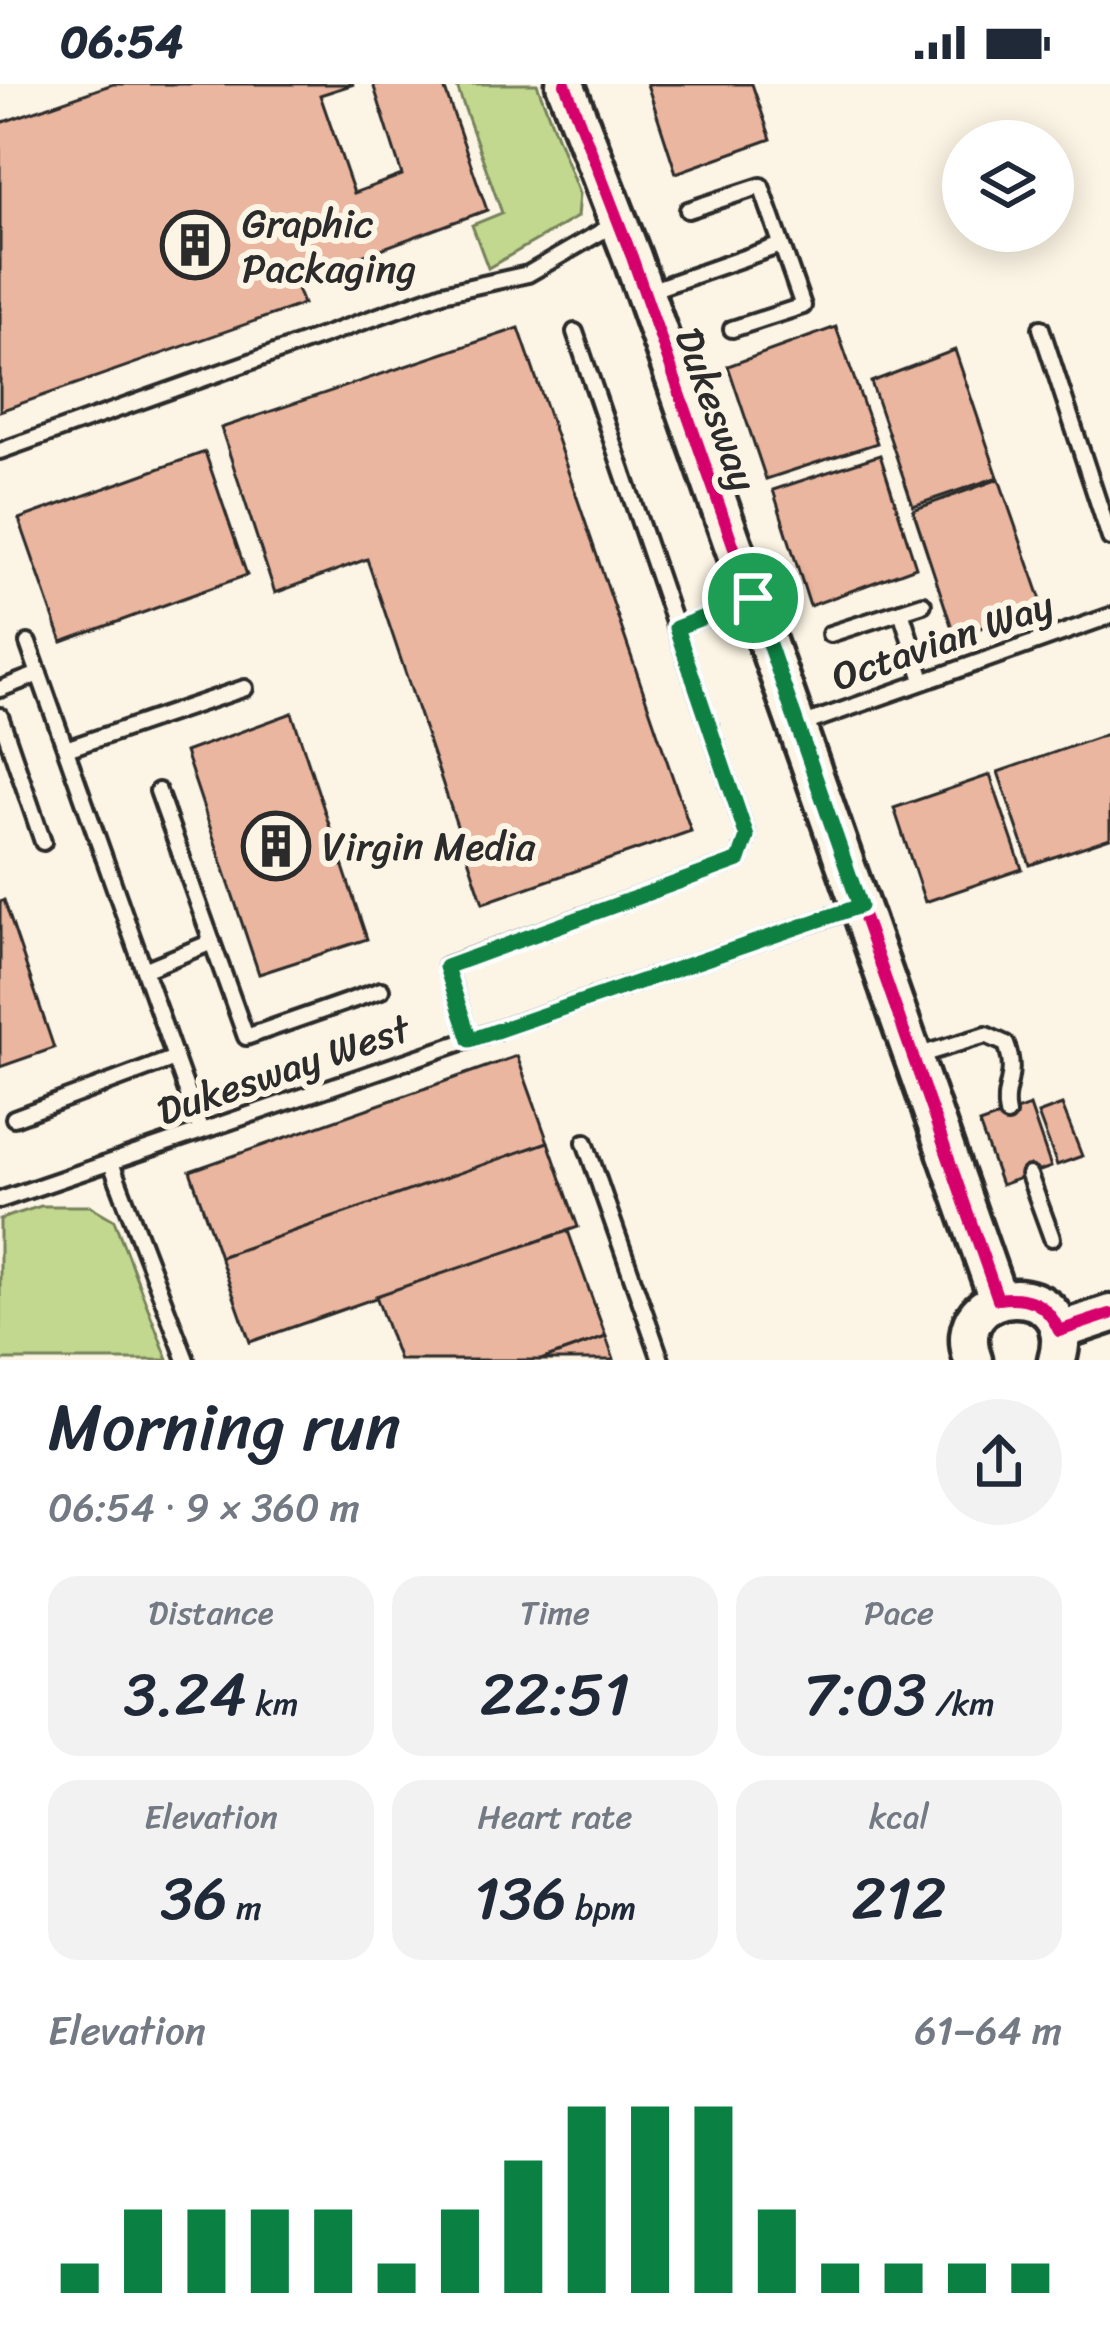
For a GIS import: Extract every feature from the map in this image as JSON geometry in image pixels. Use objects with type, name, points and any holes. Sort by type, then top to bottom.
[{"type":"street","name":"Dukesway","points":[[565,84],[753,598],[998,1299]]},
{"type":"street","points":[[973,1360],[970,1334],[976,1317],[998,1299],[1019,1296],[1050,1312],[1058,1346],[1110,1314]]},
{"type":"lane","points":[[688,210],[760,186],[803,306],[732,329]]},
{"type":"lane","points":[[0,451],[443,293],[528,274],[619,222]]},
{"type":"lane","points":[[644,293],[781,245]]},
{"type":"lane","points":[[1041,328],[1110,538]]},
{"type":"lane","points":[[470,1040],[446,967],[739,860],[747,837],[575,332]]},
{"type":"lane","points":[[676,628],[753,598]]},
{"type":"lane","points":[[830,634],[922,604]]},
{"type":"lane","points":[[901,611],[922,680]]},
{"type":"lane","name":"Octavian Way","points":[[796,727],[1110,616]]},
{"type":"lane","points":[[28,643],[201,1131]]},
{"type":"lane","points":[[0,689],[39,674]]},
{"type":"lane","points":[[66,749],[245,688]]},
{"type":"lane","points":[[0,716],[43,842]]},
{"type":"lane","points":[[158,791],[246,1037],[381,990]]},
{"type":"lane","name":"Dukesway West","points":[[0,1200],[860,906]]},
{"type":"lane","points":[[144,970],[212,942]]},
{"type":"lane","points":[[913,1057],[986,1035],[1006,1044],[1013,1079],[1007,1114]]},
{"type":"lane","points":[[14,1118],[175,1058]]},
{"type":"lane","points":[[585,1142],[661,1360]]},
{"type":"lane","points":[[111,1163],[186,1360]]},
{"type":"lane","points":[[1029,1175],[1052,1238]]},
{"type":"green space","points":[[456,84],[537,84],[579,194],[577,217],[488,268],[472,225],[502,213]]},
{"type":"green space","points":[[41,1206],[90,1206],[114,1220],[168,1360],[0,1360],[0,1219]]},
{"type":"building","name":"Graphic Packaging","points":[[113,84],[354,84],[320,95],[354,193],[402,175],[373,84],[443,84],[487,210],[294,281],[303,304],[0,411],[0,123]]},
{"type":"building","points":[[647,84],[752,84],[771,139],[676,173]]},
{"type":"building","points":[[836,327],[877,443],[766,479],[728,366]]},
{"type":"building","points":[[519,328],[691,831],[483,903],[367,559],[275,593],[221,428]]},
{"type":"building","points":[[955,350],[998,477],[913,506],[871,382]]},
{"type":"building","points":[[205,452],[247,575],[62,642],[19,519]]},
{"type":"building","points":[[880,455],[916,567],[810,606],[773,490]]},
{"type":"building","points":[[999,479],[1043,606],[955,637],[913,510]]},
{"type":"building","name":"Virgin Media","points":[[292,713],[367,939],[259,974],[185,752]]},
{"type":"building","points":[[1110,733],[1110,838],[1030,865],[998,772]]},
{"type":"building","points":[[990,775],[1022,869],[925,902],[894,808]]},
{"type":"building","points":[[4,900],[54,1048],[0,1067],[0,902]]},
{"type":"building","points":[[517,1056],[548,1142],[220,1257],[190,1171]]},
{"type":"building","points":[[1062,1105],[1082,1156],[1057,1165],[1038,1114]]},
{"type":"building","points":[[1030,1106],[1051,1167],[1001,1185],[979,1124]]},
{"type":"building","points":[[548,1142],[578,1227],[250,1342],[220,1257]]},
{"type":"building","points":[[568,1231],[606,1337],[541,1360],[399,1360],[376,1296]]},
{"type":"building","points":[[606,1337],[614,1360],[541,1360]]},
{"type":"cycle path","points":[[565,84],[632,257],[998,1299],[1035,1303],[1059,1331],[1110,1314]]},
{"type":"place","name":"Graphic Packaging","points":[[195,245]]},
{"type":"place","name":"Virgin Media","points":[[276,846]]},
{"type":"route","points":[[753,598],[860,906],[470,1040],[446,967],[739,860],[747,837],[676,628],[753,598]]}]
